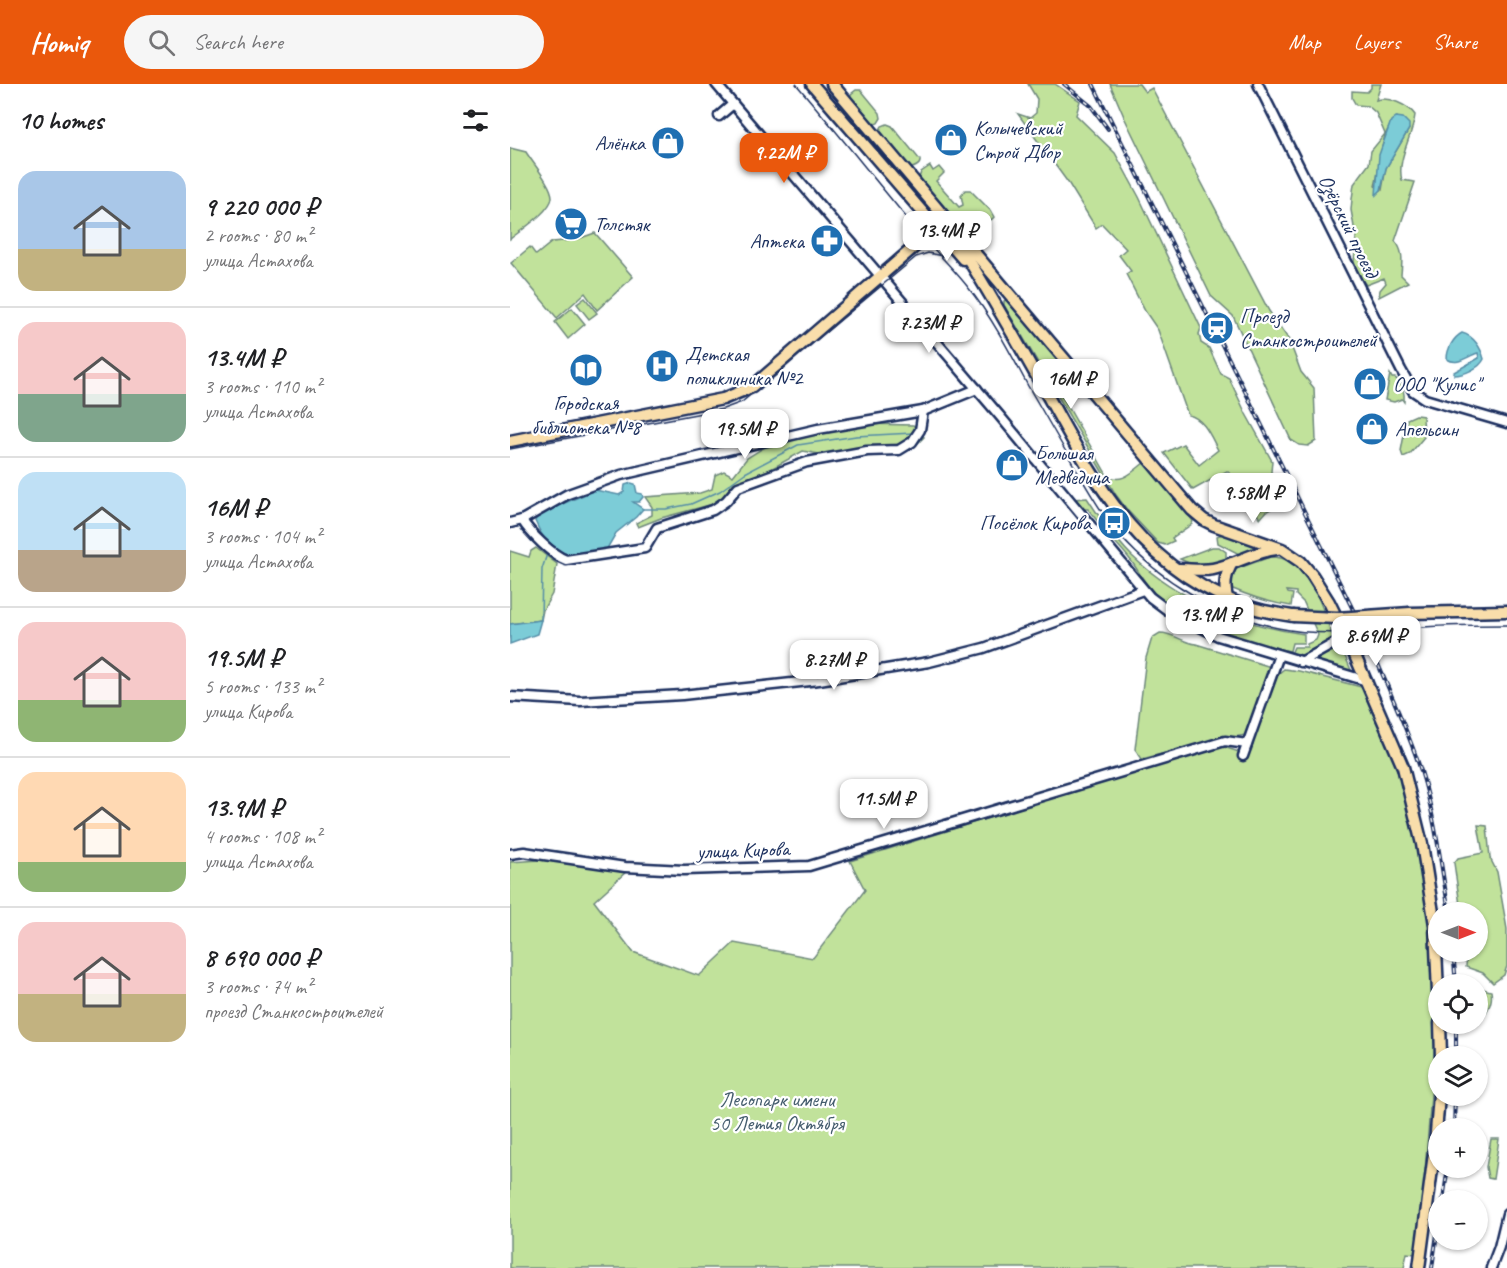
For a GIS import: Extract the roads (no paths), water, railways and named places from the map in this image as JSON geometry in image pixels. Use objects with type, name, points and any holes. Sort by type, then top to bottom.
[{"type":"main road","points":[[812,84],[980,277]]},
{"type":"main road","points":[[827,102],[835,88],[1148,461],[1192,510],[1214,525],[1282,549],[1301,562],[1312,575],[1329,602],[1367,681],[1403,767],[1422,844],[1435,925],[1437,974]]},
{"type":"main road","points":[[510,441],[734,396],[752,387],[880,277],[944,218]]},
{"type":"main road","points":[[944,218],[1101,488],[1134,532],[1176,568],[1227,598],[1254,608],[1293,616],[1337,618],[1410,613],[1507,611]]},
{"type":"main road","points":[[1176,568],[1203,570],[1233,563],[1253,554],[1282,549]]},
{"type":"main road","points":[[1227,598],[1225,581],[1233,563]]},
{"type":"main road","points":[[1419,1268],[1438,1106]]},
{"type":"street","points":[[716,84],[977,389],[1149,597],[1170,612],[1218,636],[1367,681]]},
{"type":"street","name":"Озёрский проезд","points":[[1258,84],[1413,391],[1425,399],[1507,423]]},
{"type":"street","points":[[719,116],[733,104]]},
{"type":"street","points":[[510,523],[522,520],[568,494],[621,475],[818,429],[923,411],[977,389]]},
{"type":"street","points":[[522,520],[527,528],[547,545],[554,556],[566,560],[645,548],[657,528],[713,510],[726,501],[738,487],[807,462],[867,451],[899,450],[912,442],[920,430],[923,411]]},
{"type":"street","points":[[510,697],[580,701],[682,695],[819,680],[919,664],[955,657],[984,648],[1143,590]]},
{"type":"street","points":[[1301,662],[1346,637]]},
{"type":"street","points":[[1243,756],[1279,655]]},
{"type":"street","name":"улица Кирова","points":[[510,854],[524,852],[625,867],[684,870],[809,866],[1225,741],[1247,744]]},
{"type":"street","points":[[1491,1268],[1507,1214]]},
{"type":"water","points":[[1396,117],[1403,118],[1409,124],[1409,129],[1386,168],[1381,190],[1376,195],[1379,155],[1391,121]]},
{"type":"water","points":[[1462,333],[1476,343],[1484,359],[1471,370],[1454,375],[1454,372],[1479,358],[1478,353],[1459,361],[1447,359],[1451,344]]},
{"type":"water","points":[[635,484],[637,493],[642,494],[643,497],[639,502],[633,502],[643,509],[616,533],[605,552],[571,554],[555,549],[541,533],[535,521],[539,514],[595,490],[619,495],[624,492],[625,485]]},
{"type":"water","points":[[541,620],[537,634],[510,644],[510,624]]},
{"type":"waterway","points":[[643,509],[666,509],[691,504],[720,491],[745,473],[798,445],[856,436],[913,433]]},
{"type":"waterway","points":[[541,620],[542,569],[547,554]]},
{"type":"tram line","points":[[796,84],[976,298],[1000,334],[1102,513],[1120,536],[1153,568],[1212,605],[1255,622],[1296,631],[1351,632],[1507,625]]},
{"type":"tram line","points":[[510,449],[723,409],[742,402],[916,257],[928,253],[942,256]]},
{"type":"railway","points":[[1064,84],[1091,106],[1108,129]]},
{"type":"railway","points":[[1093,84],[1369,642],[1421,771],[1434,823],[1447,902]]},
{"type":"railway","points":[[1454,962],[1455,974]]},
{"type":"railway","points":[[1456,1034],[1456,1046]]},
{"type":"railway","points":[[1454,1118],[1455,1106]]},
{"type":"railway","points":[[1445,1190],[1446,1178]]},
{"type":"railway","points":[[1432,1268],[1435,1250]]},
{"type":"place","name":"Колычевский Строй Двор","points":[[951,140]]},
{"type":"place","name":"Алёнка","points":[[668,143]]},
{"type":"place","name":"Толстяк","points":[[571,224]]},
{"type":"place","name":"Аптека","points":[[827,241]]},
{"type":"place","name":"Проезд Станкостроителей","points":[[1217,328]]},
{"type":"place","name":"Детская поликлиника №2","points":[[662,366]]},
{"type":"place","name":"Городская библиотека №8","points":[[586,370]]},
{"type":"place","name":"ООО \"Кулис\"","points":[[1370,384]]},
{"type":"place","name":"Апельсин","points":[[1372,429]]},
{"type":"place","name":"Большая Медведица","points":[[1012,465]]},
{"type":"place","name":"Посёлок Кирова","points":[[1114,523]]},
{"type":"park label","name":"Лесопарк имени 50 Летия Октября","points":[[777,1111]]}]
